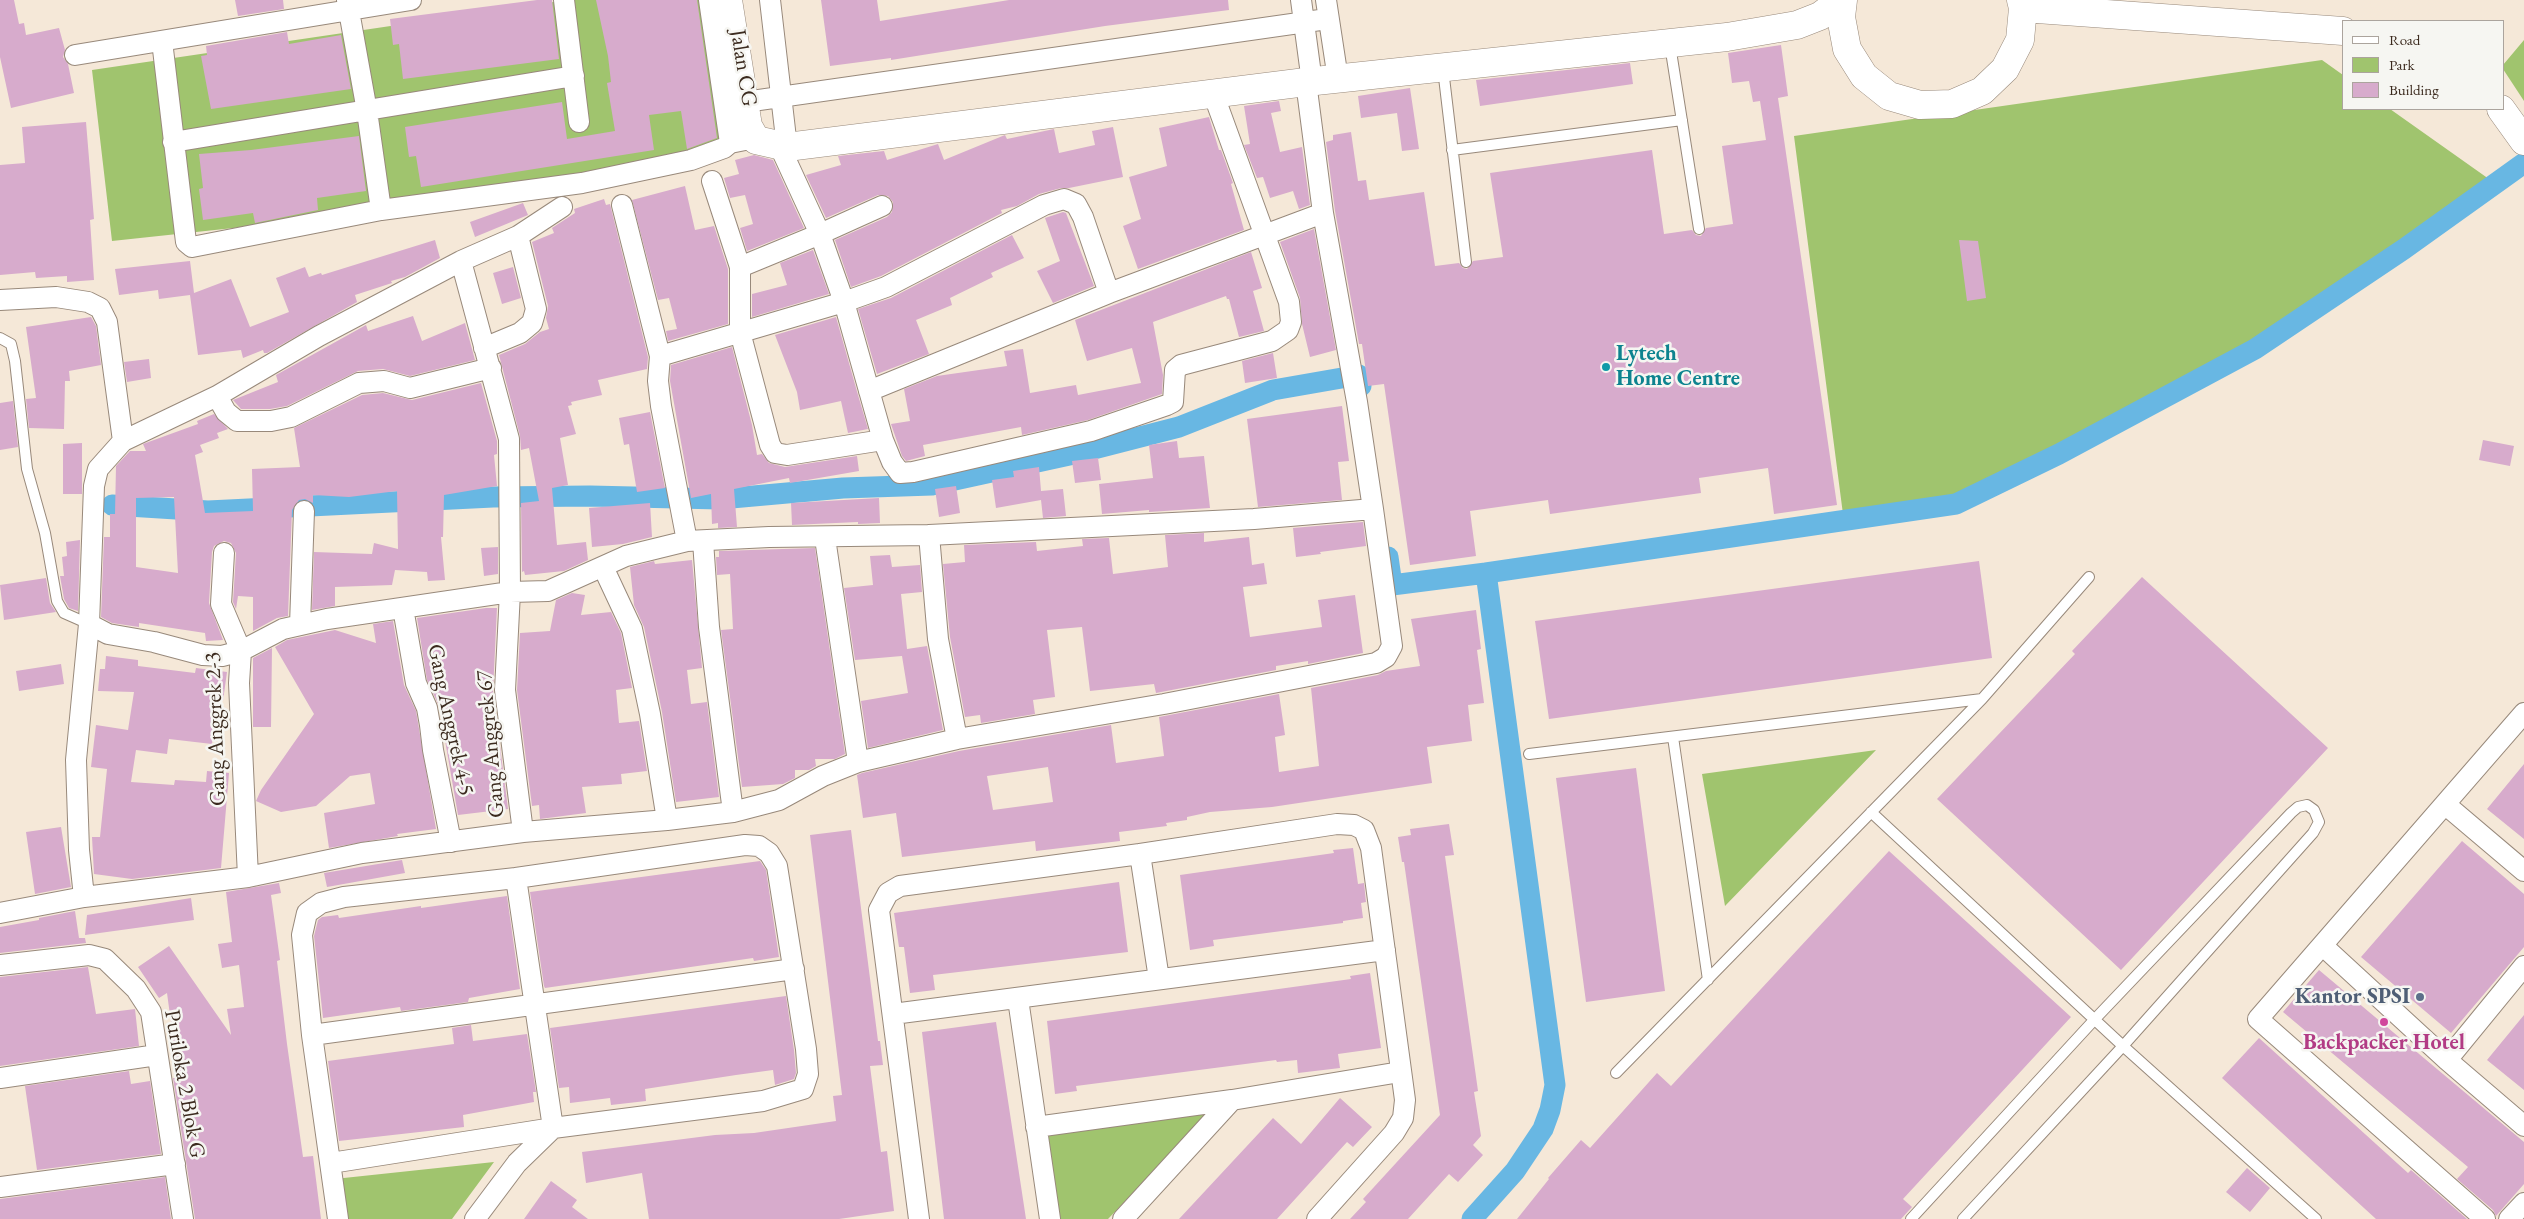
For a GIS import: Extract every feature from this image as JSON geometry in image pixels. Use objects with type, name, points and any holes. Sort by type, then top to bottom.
[{"type":"street","points":[[75,55],[162,41],[348,6],[411,0]]},
{"type":"street","points":[[564,0],[579,122]]},
{"type":"street","name":"Jalan CG","points":[[709,0],[763,144]]},
{"type":"street","points":[[728,0],[748,126],[763,144],[820,234],[844,302],[883,440],[892,462],[900,473],[913,472],[1091,432],[1173,402],[1175,370],[1181,365],[1272,341],[1288,330],[1291,322],[1289,302],[1213,93]]},
{"type":"street","points":[[763,144],[780,98],[770,0]]},
{"type":"street","points":[[1301,0],[1303,23],[1319,81]]},
{"type":"street","points":[[162,41],[186,242],[189,246],[381,210],[582,183],[763,144],[1727,37],[1797,25],[1820,16],[1835,5],[1838,0]]},
{"type":"street","points":[[1843,0],[1841,17],[1847,49]]},
{"type":"street","points":[[1797,25],[1833,36],[1847,49],[1864,76],[1889,96],[1920,106],[1952,104],[1982,91],[2005,69],[2020,40],[2022,4],[2342,30]]},
{"type":"street","points":[[348,6],[367,111],[381,210]]},
{"type":"street","points":[[745,102],[1303,23],[1326,10]]},
{"type":"street","points":[[0,913],[84,897],[248,877],[362,853],[523,832],[667,820],[733,812],[779,800],[823,776],[858,762],[957,739],[1164,704],[1376,663],[1386,657],[1392,646],[1373,509],[1350,360],[1323,213],[1319,81],[1326,10]]},
{"type":"street","points":[[173,142],[574,76]]},
{"type":"street","points":[[2505,113],[2524,141]]},
{"type":"street","points":[[712,181],[740,267],[740,332],[770,445],[775,453],[787,455],[883,440]]},
{"type":"street","points":[[660,356],[844,302],[886,287],[1044,204],[1064,199],[1076,204],[1083,217],[1109,293]]},
{"type":"street","points":[[622,205],[660,356],[658,381],[661,406],[682,518],[695,541],[710,627],[733,812]]},
{"type":"street","points":[[740,267],[882,206]]},
{"type":"street","points":[[84,897],[79,850],[76,760],[89,624],[94,486],[98,468],[122,441],[217,396],[319,336],[461,261],[518,236],[562,207]]},
{"type":"street","points":[[869,391],[1109,293],[1323,213]]},
{"type":"street","points":[[484,348],[520,334],[532,323],[536,309],[518,236]]},
{"type":"street","name":"Gang Anggrek 67","points":[[461,261],[509,439],[510,592],[505,690],[523,832]]},
{"type":"street","points":[[0,300],[56,297],[88,302],[100,308],[106,322],[122,441]]},
{"type":"street","points":[[217,396],[226,412],[237,422],[271,421],[291,417],[358,383],[384,381],[410,388],[491,368]]},
{"type":"street","points":[[89,624],[108,634],[154,642],[203,655],[222,656],[241,651],[283,629],[510,592],[548,591],[626,556],[695,541],[769,537],[825,538],[930,535],[1254,519],[1373,509]]},
{"type":"street","points":[[300,626],[304,511]]},
{"type":"street","points":[[930,535],[938,639],[957,739]]},
{"type":"street","points":[[825,538],[858,762]]},
{"type":"street","name":"Gang Anggrek 2-3","points":[[224,553],[220,604],[241,651],[239,683],[248,877]]},
{"type":"street","points":[[603,567],[632,629],[650,714],[667,820]]},
{"type":"street","name":"Gang Anggrek 4-5","points":[[403,608],[416,683],[427,708],[451,842]]},
{"type":"street","points":[[2485,1219],[2258,1018],[2446,805],[2524,713]]},
{"type":"street","points":[[2446,805],[2524,871]]},
{"type":"street","points":[[919,1219],[879,910],[888,893],[900,886],[1140,854],[1337,824],[1354,825],[1364,830],[1371,848],[1405,1100],[1403,1118],[1394,1133],[1317,1219]]},
{"type":"street","points":[[331,1163],[553,1128],[763,1101],[803,1088],[808,1074],[806,1049],[777,866],[769,853],[759,846],[745,845],[516,878],[344,897],[321,903],[307,913],[302,935],[312,1035],[338,1219]]},
{"type":"street","points":[[1140,854],[1159,979]]},
{"type":"street","points":[[516,878],[553,1128]]},
{"type":"street","points":[[2323,946],[2447,1060],[2524,1126]]},
{"type":"street","points":[[893,1014],[1385,950]]},
{"type":"street","name":"Puriloka 2 Blok G","points":[[0,965],[89,955],[105,959],[136,989],[151,1012],[183,1219]]},
{"type":"street","points":[[2447,1060],[2524,966]]},
{"type":"street","points":[[312,1035],[794,969]]},
{"type":"street","points":[[1018,998],[1050,1219]]},
{"type":"street","points":[[0,1078],[157,1055]]},
{"type":"street","points":[[1036,1127],[1232,1100],[1400,1072]]},
{"type":"street","points":[[1123,1219],[1232,1100]]},
{"type":"street","points":[[475,1219],[517,1163],[553,1128]]},
{"type":"street","points":[[0,1187],[175,1164]]},
{"type":"street","points":[[2509,1219],[2524,1203]]},
{"type":"lane","points":[[1670,42],[1699,229]]},
{"type":"lane","points":[[1443,69],[1466,262]]},
{"type":"lane","points":[[1452,150],[1682,120]]},
{"type":"lane","points":[[0,338],[11,344],[16,361],[27,469],[44,534],[57,601],[64,612],[89,624]]},
{"type":"lane","points":[[1616,1073],[1982,699],[2089,577]]},
{"type":"lane","points":[[1529,754],[1982,699]]},
{"type":"lane","points":[[1673,737],[1708,980]]},
{"type":"lane","points":[[1911,1219],[2095,1019],[2291,813],[2298,806],[2308,805],[2314,810],[2319,822],[2313,833],[2123,1046],[1963,1219]]},
{"type":"lane","points":[[1871,812],[2123,1046],[2316,1219]]},
{"type":"green space","points":[[567,0],[713,0],[735,150],[514,198],[112,241],[92,70]]},
{"type":"green space","points":[[2524,40],[2524,101],[2504,71],[2504,64]]},
{"type":"green space","points":[[2322,60],[2342,74],[2342,110],[2391,110],[2496,184],[2404,249],[2255,349],[2059,454],[1956,504],[1844,522],[1794,136]]},
{"type":"green space","points":[[1876,750],[1725,906],[1702,774]]},
{"type":"green space","points":[[1212,1111],[1108,1219],[1042,1219],[1030,1136]]},
{"type":"green space","points":[[494,1162],[452,1219],[331,1219],[325,1180]]},
{"type":"building","points":[[0,0],[14,0],[19,24],[24,23],[26,35],[59,28],[65,50],[63,57],[68,64],[74,93],[11,108],[0,57]]},
{"type":"building","points":[[235,0],[283,0],[284,9],[238,16]]},
{"type":"building","points":[[537,0],[552,0],[559,59],[403,79],[399,44],[393,45],[390,19]]},
{"type":"building","points":[[596,0],[697,0],[717,138],[687,149],[681,111],[649,115],[654,150],[421,187],[416,156],[409,157],[405,127],[562,102],[567,139],[615,131],[607,83],[611,82],[608,56]]},
{"type":"building","points":[[821,0],[877,0],[880,21],[1009,0],[1228,0],[1229,10],[1105,26],[891,60],[891,58],[830,66]]},
{"type":"building","points":[[287,32],[289,44],[341,35],[351,89],[211,109],[201,56],[207,55],[206,46]]},
{"type":"building","points":[[1781,45],[1788,96],[1778,98],[1837,505],[1774,514],[1768,468],[1699,478],[1701,493],[1550,514],[1548,500],[1470,511],[1476,556],[1410,565],[1384,384],[1368,386],[1362,344],[1359,344],[1335,211],[1326,142],[1333,140],[1333,135],[1351,132],[1358,181],[1366,180],[1369,200],[1424,192],[1435,266],[1459,263],[1463,268],[1467,269],[1473,261],[1503,257],[1490,173],[1652,150],[1664,234],[1692,230],[1696,235],[1701,236],[1706,228],[1733,224],[1722,146],[1766,140],[1760,101],[1753,102],[1749,81],[1732,83],[1728,53]]},
{"type":"building","points":[[1630,63],[1633,84],[1480,106],[1476,80]]},
{"type":"building","points":[[1410,88],[1419,149],[1402,151],[1397,113],[1361,118],[1358,96]]},
{"type":"building","points":[[1279,101],[1281,111],[1271,113],[1280,152],[1302,147],[1310,205],[1299,209],[1293,191],[1270,198],[1263,177],[1257,178],[1244,145],[1250,144],[1244,106]]},
{"type":"building","points":[[1209,117],[1219,150],[1221,150],[1233,183],[1231,184],[1244,230],[1138,269],[1123,226],[1141,219],[1129,177],[1167,166],[1159,128]]},
{"type":"building","points":[[86,122],[94,219],[90,220],[94,280],[67,282],[67,276],[36,278],[35,272],[0,275],[0,165],[25,163],[22,127]]},
{"type":"building","points":[[1113,127],[1123,177],[1061,188],[1039,194],[1017,206],[1001,210],[1002,213],[881,276],[851,287],[835,240],[887,217],[892,212],[893,202],[888,196],[878,195],[826,218],[806,175],[841,165],[838,156],[884,151],[887,160],[938,144],[944,160],[1005,135],[1007,139],[1054,129],[1059,153],[1095,145],[1092,131]]},
{"type":"building","points":[[359,136],[366,191],[317,198],[318,210],[255,223],[253,213],[203,220],[199,189],[203,188],[199,154],[251,150]]},
{"type":"building","points":[[754,155],[773,160],[804,228],[747,251],[740,228],[753,224],[745,195],[730,198],[724,178],[739,174],[735,160]]},
{"type":"building","points":[[685,186],[695,230],[714,226],[728,269],[728,324],[668,341],[666,331],[677,329],[669,298],[658,300],[632,200]]},
{"type":"building","points":[[604,199],[606,205],[610,204],[648,357],[647,369],[598,380],[602,395],[571,402],[572,405],[568,406],[576,434],[560,438],[568,485],[552,488],[557,545],[586,542],[588,560],[564,571],[525,575],[524,571],[522,572],[521,503],[539,501],[529,448],[521,450],[520,436],[499,355],[525,344],[540,332],[549,329],[546,318],[548,306],[532,242],[554,233],[552,228],[575,213],[574,209]]},
{"type":"building","points":[[523,203],[528,215],[475,237],[470,222]]},
{"type":"building","points":[[1063,212],[1066,213],[1094,286],[1053,303],[1037,271],[1060,261],[1045,218]]},
{"type":"building","points":[[1314,229],[1336,350],[1310,357],[1302,324],[1300,298],[1280,242]]},
{"type":"building","points":[[1012,235],[1024,258],[991,273],[993,277],[950,298],[952,305],[916,320],[929,354],[877,374],[858,309],[891,298]]},
{"type":"building","points":[[435,240],[440,258],[405,277],[391,281],[392,283],[355,295],[357,302],[267,353],[264,353],[263,350],[243,358],[241,350],[198,355],[190,295],[159,299],[158,290],[119,295],[115,269],[190,261],[194,293],[231,279],[250,327],[289,312],[276,278],[305,267],[309,277],[321,273],[322,275]]},
{"type":"building","points":[[1959,240],[1978,241],[1986,298],[1967,301]]},
{"type":"building","points":[[813,250],[829,294],[752,317],[752,294],[787,285],[780,263]]},
{"type":"building","points":[[1251,252],[1262,288],[1253,291],[1264,331],[1239,337],[1229,299],[1226,296],[1153,322],[1163,375],[1162,394],[1088,420],[1022,435],[1021,427],[923,445],[925,456],[906,461],[902,456],[891,424],[910,421],[904,389],[937,376],[1007,366],[1004,351],[1023,349],[1030,393],[1076,385],[1078,395],[1141,383],[1132,348],[1087,361],[1075,320]]},
{"type":"building","points":[[513,267],[521,298],[502,304],[493,273]]},
{"type":"building","points":[[413,316],[422,341],[465,323],[475,360],[410,376],[383,369],[358,371],[287,406],[270,409],[241,409],[233,400],[278,382],[276,375],[366,325],[368,331]]},
{"type":"building","points":[[91,317],[96,326],[101,365],[69,371],[70,381],[65,381],[64,429],[29,428],[26,399],[36,398],[26,327]]},
{"type":"building","points":[[836,317],[868,429],[848,433],[841,401],[800,410],[797,392],[775,335]]},
{"type":"building","points":[[732,347],[752,425],[757,455],[762,454],[769,463],[785,467],[857,456],[859,471],[790,483],[789,478],[734,489],[737,527],[718,528],[718,523],[712,524],[711,494],[691,498],[670,381],[671,365]]},
{"type":"building","points":[[1273,353],[1277,378],[1245,383],[1242,361]]},
{"type":"building","points":[[149,359],[151,378],[127,382],[124,362]]},
{"type":"building","points":[[481,383],[497,441],[497,454],[494,455],[497,486],[444,495],[443,537],[441,537],[445,580],[428,581],[427,572],[395,570],[392,585],[335,587],[335,606],[312,610],[314,552],[372,554],[374,543],[398,549],[397,491],[349,497],[313,495],[313,503],[305,499],[299,500],[292,510],[288,616],[277,618],[253,631],[253,597],[238,596],[236,609],[233,602],[236,553],[231,543],[224,541],[214,546],[212,552],[209,603],[223,640],[206,641],[205,633],[139,623],[139,627],[112,623],[101,617],[104,537],[110,537],[110,514],[115,514],[116,466],[130,451],[146,451],[143,444],[198,424],[197,421],[214,414],[228,429],[217,433],[219,438],[200,445],[203,452],[195,455],[205,513],[253,511],[252,469],[300,467],[294,428],[362,395],[383,393],[412,400]],"holes":[[[174,497],[178,573],[136,567],[136,498]]]},
{"type":"building","points":[[13,401],[18,447],[0,450],[0,403]]},
{"type":"building","points":[[1342,406],[1349,461],[1338,462],[1342,500],[1258,507],[1247,419]]},
{"type":"building","points":[[650,412],[665,488],[637,492],[629,444],[624,445],[619,418]]},
{"type":"building","points":[[2483,440],[2514,446],[2510,466],[2479,460]]},
{"type":"building","points":[[1177,441],[1179,458],[1204,456],[1210,508],[1102,514],[1099,484],[1153,478],[1149,445]]},
{"type":"building","points":[[82,443],[82,494],[63,494],[63,444]]},
{"type":"building","points":[[1098,458],[1101,480],[1075,483],[1072,461]]},
{"type":"building","points":[[1039,467],[1041,491],[1063,489],[1066,516],[1043,518],[1041,500],[996,508],[992,480],[1014,477],[1013,471]]},
{"type":"building","points":[[956,486],[960,513],[939,517],[935,489]]},
{"type":"building","points":[[879,498],[880,523],[792,525],[791,503]]},
{"type":"building","points":[[650,503],[652,537],[623,544],[592,547],[589,508]]},
{"type":"building","points":[[1363,522],[1366,546],[1296,557],[1293,528]]},
{"type":"building","points":[[1204,533],[1204,542],[1249,537],[1252,565],[1264,563],[1267,584],[1243,587],[1250,637],[1322,627],[1318,600],[1355,595],[1363,653],[1308,664],[1308,661],[1276,666],[1276,670],[1156,693],[1154,684],[1090,691],[1082,627],[1047,630],[1055,697],[1033,700],[1035,714],[981,723],[980,715],[965,717],[950,637],[943,564],[965,562],[964,545],[1036,542],[1037,551],[1083,546],[1082,539],[1109,538],[1113,574],[1168,567],[1165,535]]},
{"type":"building","points":[[80,540],[78,611],[69,608],[64,599],[60,576],[64,576],[62,557],[67,556],[66,542]]},
{"type":"building","points":[[498,547],[498,574],[484,576],[481,548]]},
{"type":"building","points":[[815,548],[845,754],[835,759],[815,759],[816,766],[809,770],[795,770],[795,778],[783,784],[742,787],[721,630],[733,629],[730,574],[717,575],[716,557],[719,557],[719,551]]},
{"type":"building","points":[[890,555],[892,567],[920,565],[922,592],[901,594],[907,649],[927,646],[943,730],[868,748],[861,701],[908,693],[902,656],[855,660],[844,588],[873,585],[870,556]]},
{"type":"building","points":[[692,560],[702,668],[687,670],[691,704],[707,702],[719,797],[676,802],[662,712],[644,627],[634,605],[630,567],[654,561],[655,564]]},
{"type":"building","points":[[1979,561],[1992,658],[1549,719],[1535,621]]},
{"type":"building","points":[[2142,577],[2328,748],[2121,970],[1937,799],[2075,654],[2072,651]]},
{"type":"building","points":[[46,578],[50,603],[56,612],[4,620],[0,585]]},
{"type":"building","points":[[572,593],[585,595],[581,615],[611,612],[621,633],[632,688],[616,690],[619,723],[639,721],[647,771],[621,774],[622,784],[582,787],[586,813],[540,819],[539,805],[532,806],[517,690],[520,633],[550,631],[556,600]]},
{"type":"building","points":[[497,608],[493,691],[508,809],[458,815],[439,706],[427,680],[417,618]]},
{"type":"building","points":[[1476,610],[1481,649],[1477,650],[1484,703],[1468,705],[1472,741],[1427,747],[1432,783],[1272,807],[1210,812],[1187,817],[1187,820],[1166,823],[1167,826],[1119,832],[1120,841],[1036,851],[1035,841],[902,857],[896,813],[863,818],[857,775],[862,773],[959,751],[1111,725],[1116,763],[1164,756],[1159,717],[1279,694],[1285,735],[1275,737],[1279,772],[1319,766],[1311,688],[1378,675],[1386,671],[1420,666],[1411,619]],"holes":[[[1048,767],[1053,802],[993,810],[987,776]]]},
{"type":"building","points":[[393,621],[404,685],[416,711],[436,829],[397,834],[398,836],[329,848],[324,813],[375,804],[370,773],[350,776],[316,806],[281,812],[256,801],[261,790],[314,714],[275,647],[287,640],[335,630],[376,643],[373,624]]},
{"type":"building","points":[[272,648],[271,727],[253,727],[253,658]]},
{"type":"building","points":[[106,656],[138,660],[138,666],[195,673],[196,668],[227,672],[223,701],[218,700],[212,744],[169,739],[167,754],[136,750],[131,782],[174,785],[175,780],[206,782],[207,771],[229,773],[221,868],[132,879],[94,874],[92,837],[100,837],[107,769],[91,767],[96,725],[128,730],[134,692],[98,691],[100,669],[105,669]]},
{"type":"building","points":[[61,664],[64,684],[19,691],[16,671]]},
{"type":"building","points":[[2524,764],[2524,839],[2487,809]]},
{"type":"building","points":[[1636,768],[1665,991],[1586,1002],[1556,778]]},
{"type":"building","points":[[1449,824],[1454,855],[1445,856],[1478,1091],[1474,1092],[1481,1136],[1473,1145],[1483,1155],[1458,1182],[1449,1174],[1408,1219],[1350,1219],[1366,1202],[1363,1199],[1440,1115],[1404,862],[1402,862],[1398,837],[1411,835],[1410,829]]},
{"type":"building","points":[[61,827],[71,887],[35,894],[26,832]]},
{"type":"building","points":[[851,830],[878,1041],[880,1041],[883,1065],[870,1066],[881,1152],[887,1151],[894,1211],[839,1219],[649,1219],[642,1173],[586,1183],[582,1152],[715,1135],[754,1133],[836,1121],[833,1096],[842,1095],[810,835]]},
{"type":"building","points":[[2462,841],[2524,894],[2524,947],[2451,1033],[2361,957]]},
{"type":"building","points":[[1353,848],[1358,884],[1364,883],[1366,902],[1361,903],[1363,918],[1343,921],[1343,923],[1213,940],[1214,946],[1190,950],[1180,875],[1334,853],[1333,850]]},
{"type":"building","points":[[1889,851],[2071,1017],[1903,1199],[1912,1207],[1901,1219],[1517,1219],[1548,1178],[1581,1140],[1590,1148],[1657,1073],[1671,1086]]},
{"type":"building","points":[[402,860],[405,873],[327,887],[324,873]]},
{"type":"building","points":[[760,861],[766,870],[779,957],[754,961],[753,958],[545,988],[530,892]]},
{"type":"building","points":[[1119,882],[1128,952],[933,975],[935,990],[910,993],[904,947],[899,947],[894,913]]},
{"type":"building","points":[[279,883],[281,893],[271,895],[280,960],[277,961],[287,1044],[303,1157],[313,1156],[321,1219],[195,1219],[173,1078],[178,1078],[178,1074],[167,993],[159,998],[138,967],[169,946],[231,1035],[227,1009],[244,1007],[239,965],[222,968],[218,944],[232,942],[226,892]]},
{"type":"building","points":[[507,896],[520,989],[469,998],[468,1002],[401,1011],[400,1007],[323,1018],[314,936],[318,920],[322,917],[338,915],[339,918]]},
{"type":"building","points":[[191,898],[194,920],[85,935],[87,915]]},
{"type":"building","points":[[75,911],[79,938],[85,938],[86,943],[0,953],[0,927]]},
{"type":"building","points":[[88,967],[96,1014],[135,1009],[139,1046],[0,1066],[0,977]]},
{"type":"building","points":[[2319,970],[2524,1142],[2524,1184],[2496,1216],[2493,1210],[2457,1179],[2468,1167],[2283,1012]]},
{"type":"building","points":[[1370,973],[1381,1048],[1338,1054],[1340,1068],[1298,1073],[1297,1060],[1277,1062],[1276,1060],[1076,1086],[1077,1091],[1055,1094],[1047,1021],[1351,979],[1350,976]]},
{"type":"building","points":[[786,996],[794,1050],[796,1073],[794,1079],[775,1085],[773,1070],[736,1075],[645,1089],[646,1101],[611,1105],[610,1098],[570,1103],[569,1087],[559,1088],[550,1028]]},
{"type":"building","points":[[2524,1015],[2524,1090],[2487,1060]]},
{"type":"building","points":[[996,1022],[1026,1219],[944,1219],[922,1032]]},
{"type":"building","points":[[471,1025],[473,1041],[527,1034],[536,1092],[533,1092],[534,1102],[463,1115],[464,1127],[339,1141],[328,1061],[454,1044],[452,1028]]},
{"type":"building","points":[[2259,1038],[2408,1173],[2411,1170],[2467,1219],[2376,1219],[2222,1078]]},
{"type":"building","points":[[129,1071],[131,1084],[150,1081],[161,1154],[37,1170],[25,1086]]},
{"type":"building","points":[[1340,1098],[1372,1127],[1353,1147],[1347,1142],[1277,1219],[1179,1219],[1273,1118],[1301,1144]]},
{"type":"building","points":[[2247,1168],[2270,1188],[2250,1212],[2226,1192]]},
{"type":"building","points":[[165,1177],[171,1219],[0,1219],[0,1199]]},
{"type":"building","points":[[551,1181],[577,1200],[572,1207],[588,1219],[524,1219]]},
{"type":"waterway","points":[[1472,1219],[1515,1171],[1543,1129],[1550,1110],[1555,1085],[1486,573],[1956,504],[2059,454],[2255,349],[2404,249],[2524,163]]},
{"type":"waterway","points":[[112,505],[208,511],[493,497],[590,496],[720,499],[843,488],[932,485],[1074,454],[1179,427],[1273,390],[1359,375],[1361,386]]},
{"type":"waterway","points":[[1388,557],[1392,585],[1486,573]]},
{"type":"place","name":"Lytech Home Centre","points":[[1606,367]]},
{"type":"place","name":"Kantor SPSI","points":[[2420,997]]},
{"type":"place","name":"Backpacker Hotel","points":[[2384,1022]]}]
